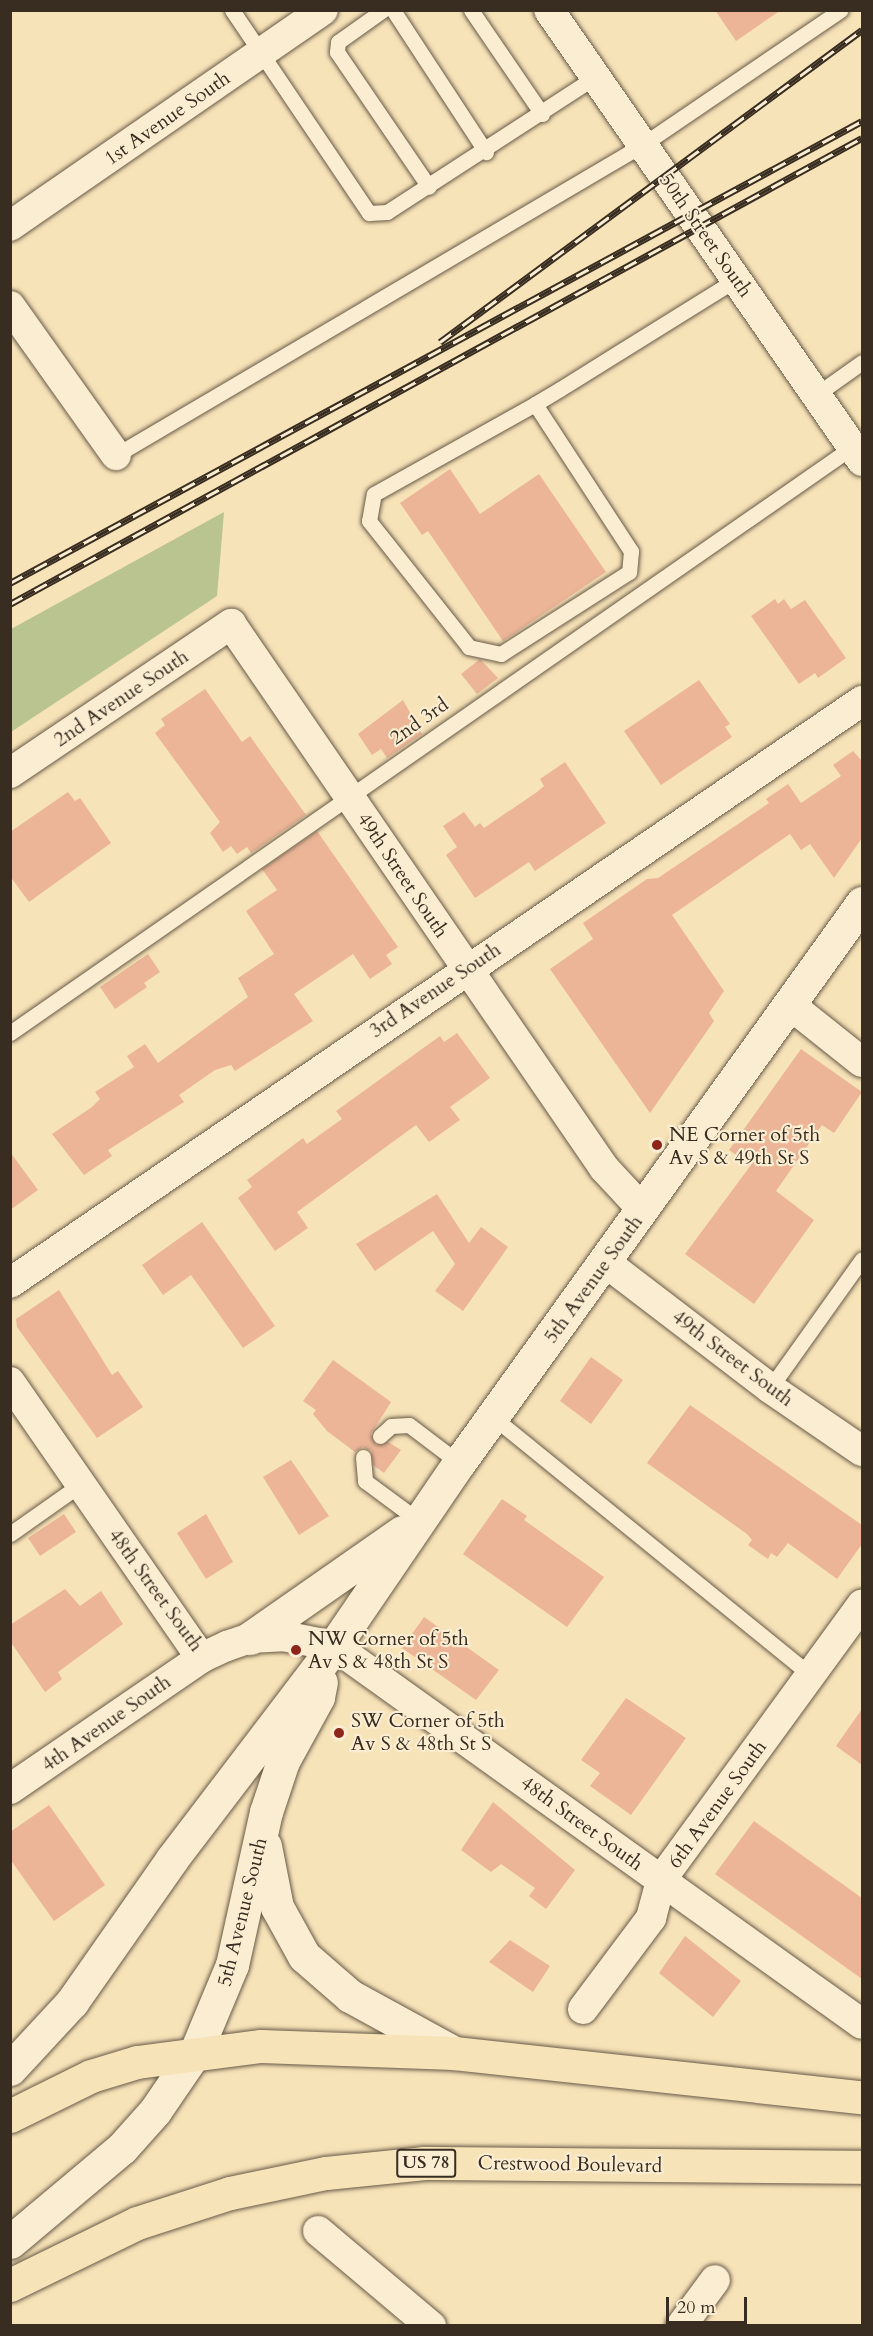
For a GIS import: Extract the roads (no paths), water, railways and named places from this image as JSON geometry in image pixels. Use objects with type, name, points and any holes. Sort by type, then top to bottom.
[{"type":"main road","points":[[10,2116],[92,2076],[196,2051],[306,2046],[454,2054],[862,2097]]},
{"type":"main road","name":"Crestwood Boulevard","points":[[10,2285],[93,2242],[181,2208],[277,2181],[345,2170],[434,2163],[862,2167]]},
{"type":"street","name":"1st Avenue South","points":[[10,226],[323,10]]},
{"type":"street","name":"50th Street South","points":[[549,10],[817,394],[859,449]]},
{"type":"street","points":[[10,306],[116,455]]},
{"type":"street","name":"49th Street South","points":[[231,624],[613,1180],[643,1210]]},
{"type":"street","name":"2nd Avenue South","points":[[10,773],[231,624]]},
{"type":"street","name":"3rd Avenue South","points":[[10,1283],[467,968],[862,701]]},
{"type":"street","name":"5th Avenue South","points":[[10,2068],[72,2002],[172,1859],[329,1651],[459,1463],[862,903]]},
{"type":"street","points":[[789,1004],[862,1062]]},
{"type":"street","name":"49th Street South","points":[[605,1262],[770,1388],[862,1451]]},
{"type":"street","name":"48th Street South","points":[[10,1382],[201,1658],[250,1638],[283,1636],[329,1651],[662,1880],[862,2024]]},
{"type":"street","points":[[250,1638],[419,1521]]},
{"type":"street","name":"6th Avenue South","points":[[583,2009],[651,1918],[662,1880],[862,1604]]},
{"type":"street","name":"5th Avenue South","points":[[10,2242],[122,2148],[155,2111],[196,2051],[232,1965],[266,1812],[283,1761],[318,1697],[329,1651]]},
{"type":"street","name":"4th Avenue South","points":[[10,1789],[201,1658]]},
{"type":"street","points":[[266,1812],[272,1888],[284,1924],[304,1956],[351,1996],[454,2054]]},
{"type":"street","points":[[318,2231],[400,2315],[431,2325]]},
{"type":"street","points":[[681,2325],[715,2280]]},
{"type":"lane","points":[[232,10],[259,55],[369,213],[387,212],[429,187],[486,152],[595,77]]},
{"type":"lane","points":[[383,10],[338,42],[337,52],[429,187]]},
{"type":"lane","points":[[393,10],[486,152]]},
{"type":"lane","points":[[471,10],[543,114]]},
{"type":"lane","points":[[116,455],[642,145],[841,10]]},
{"type":"lane","points":[[535,404],[630,551],[629,572],[501,654],[469,646],[369,521],[374,494],[535,404],[737,279]]},
{"type":"lane","points":[[817,394],[862,362]]},
{"type":"lane","name":"2nd 3rd","points":[[10,1033],[348,796],[859,449]]},
{"type":"lane","points":[[770,1388],[862,1259]]},
{"type":"lane","points":[[493,1417],[812,1676]]},
{"type":"lane","points":[[381,1436],[391,1426],[410,1425],[459,1463]]},
{"type":"lane","points":[[363,1457],[365,1481],[419,1521]]},
{"type":"lane","points":[[10,1534],[81,1484]]},
{"type":"railway","points":[[440,342],[862,30]]},
{"type":"railway","points":[[10,583],[862,121]]},
{"type":"railway","points":[[10,604],[862,138]]},
{"type":"place","name":"NE Corner of 5th Av S & 49th St S","points":[[657,1145]]},
{"type":"place","name":"NW Corner of 5th Av S & 48th St S","points":[[296,1650]]},
{"type":"place","name":"SW Corner of 5th Av S & 48th St S","points":[[339,1733]]}]
